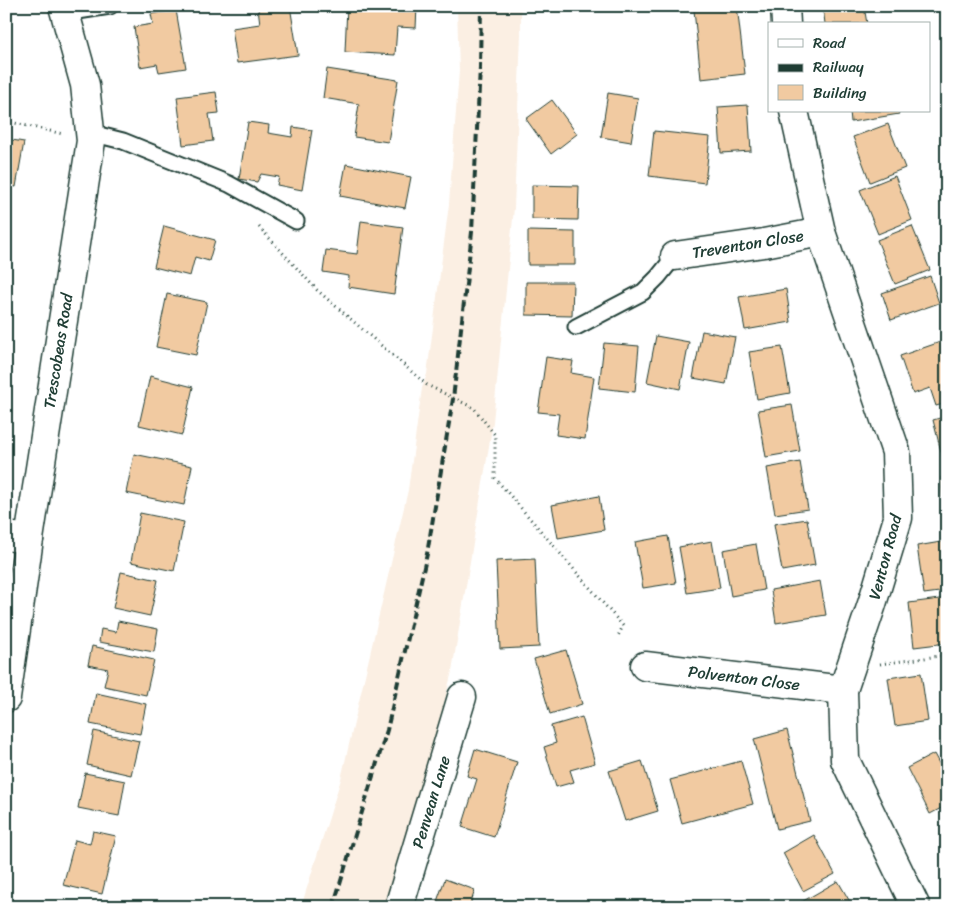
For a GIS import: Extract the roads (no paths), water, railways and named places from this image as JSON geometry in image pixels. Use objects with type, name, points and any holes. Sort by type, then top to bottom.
[{"type":"street","points":[[785,6],[786,22]]},
{"type":"street","name":"Trescobeas Road","points":[[6,698],[18,537],[91,137],[84,85],[61,9]]},
{"type":"street","name":"Venton Road","points":[[794,112],[821,232],[896,452],[898,518],[847,678],[845,760],[916,907]]},
{"type":"street","name":"Treventon Close","points":[[675,256],[764,243],[821,232]]},
{"type":"street","name":"Polventon Close","points":[[645,666],[847,678]]},
{"type":"street","name":"Penvean Lane","points":[[399,907],[462,697]]},
{"type":"lane","points":[[61,9],[110,6]]},
{"type":"lane","points":[[91,137],[123,141],[229,184],[296,221]]},
{"type":"lane","points":[[576,328],[643,292],[675,256]]},
{"type":"railway","points":[[333,907],[387,730],[427,554],[453,399],[472,232],[481,6]]}]
